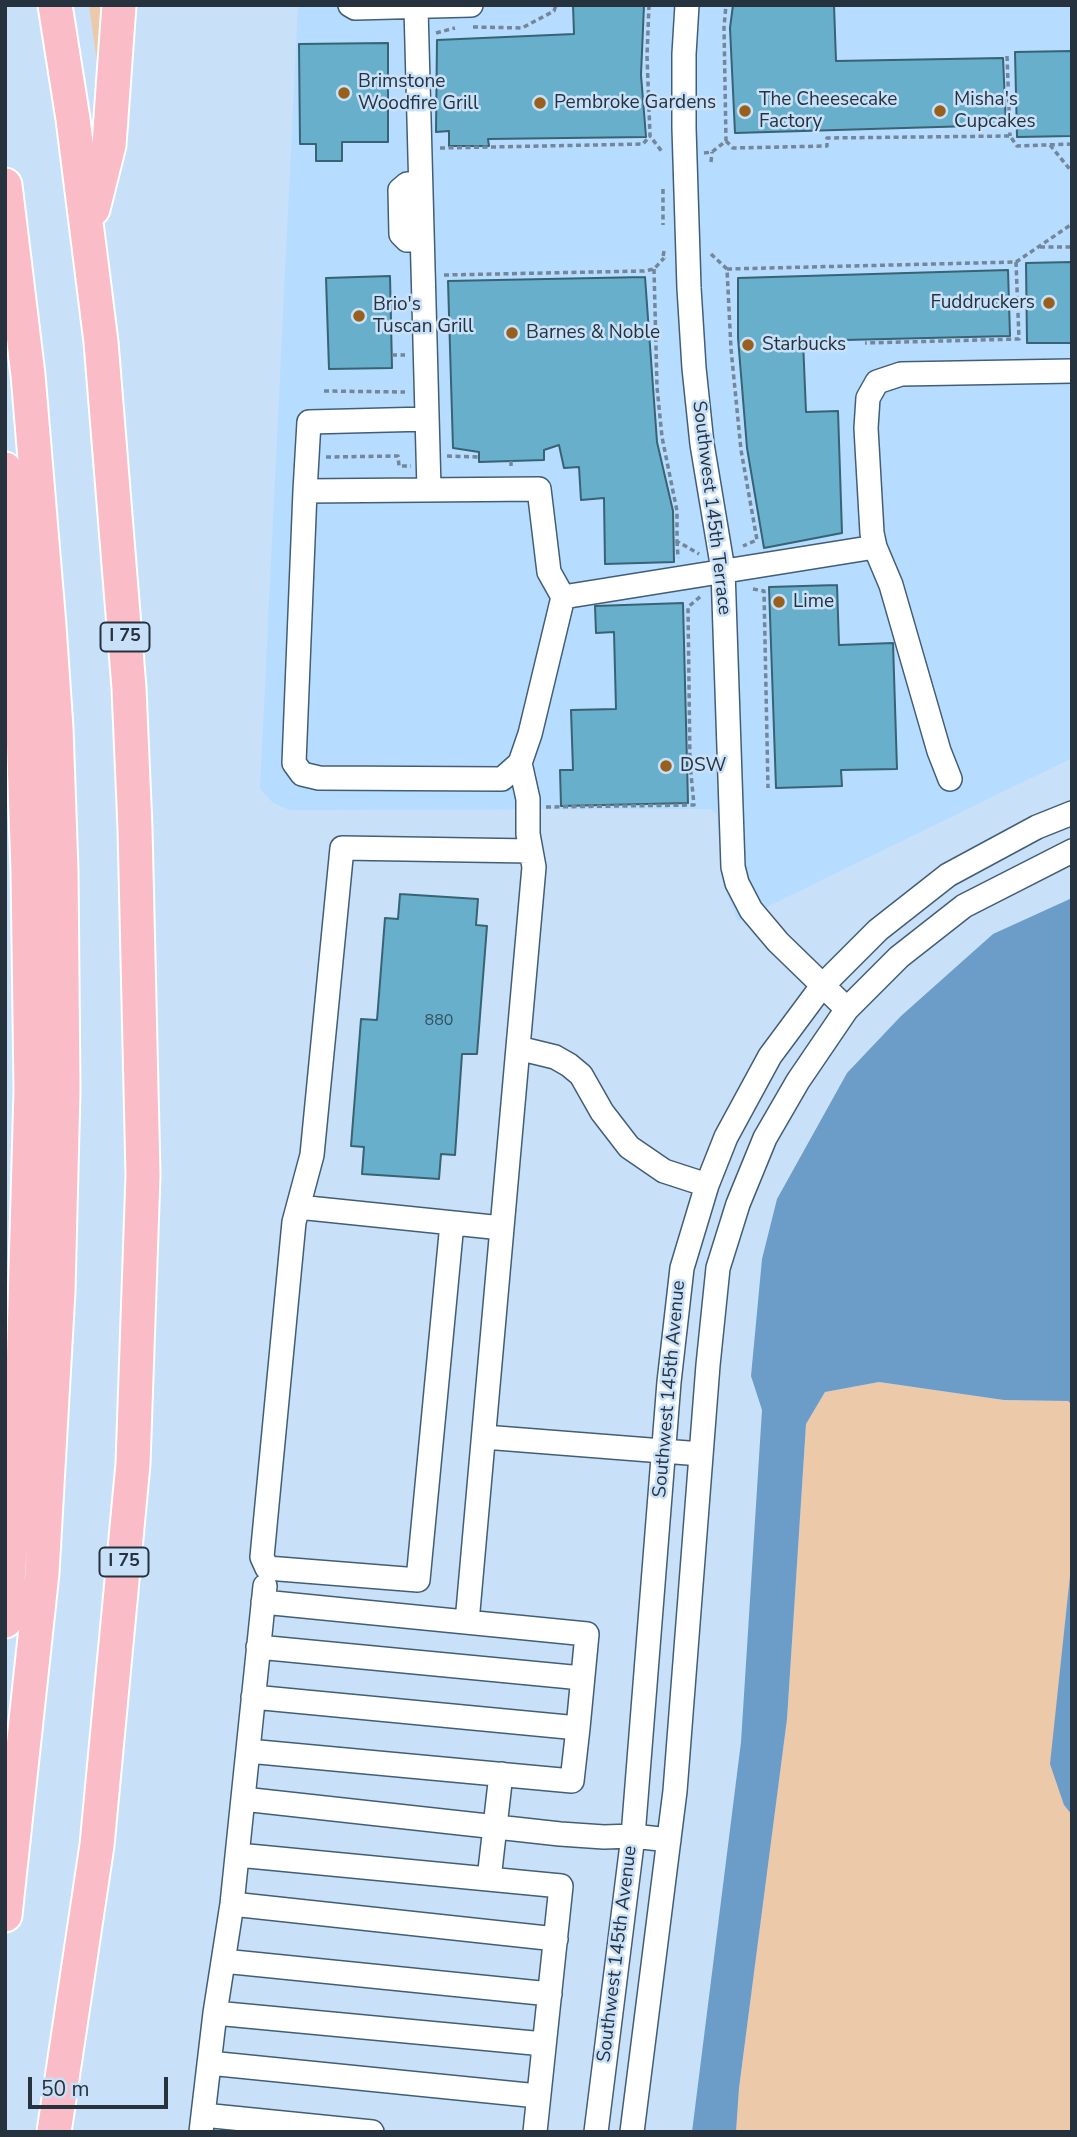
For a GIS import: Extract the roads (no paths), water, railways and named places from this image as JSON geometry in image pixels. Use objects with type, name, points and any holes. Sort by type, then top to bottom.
[{"type":"highway","name":"I 75","points":[[54,2132],[97,1845],[133,1464],[143,1175],[129,688],[112,459],[88,229],[55,5]]},
{"type":"highway","points":[[88,229],[108,145],[119,5]]},
{"type":"highway","points":[[5,185],[37,463],[53,677],[61,883],[63,1090],[59,1264],[47,1508],[29,1713],[5,1915]]},
{"type":"highway","points":[[5,469],[23,729],[29,871],[31,1038],[27,1292],[5,1621]]},
{"type":"street","points":[[350,5],[355,8],[471,5]]},
{"type":"street","name":"Southwest 145th Terrace","points":[[687,5],[684,128],[694,368],[704,456],[723,570],[733,867],[737,883],[751,910],[778,942],[847,1009]]},
{"type":"street","points":[[416,8],[429,489]]},
{"type":"street","points":[[950,779],[939,751],[891,585],[875,547],[869,520],[866,428],[868,398],[877,382],[901,374],[1072,371]]},
{"type":"street","points":[[305,491],[538,489],[549,572],[562,597],[530,734],[520,763],[502,779],[319,778],[302,774],[294,763],[305,491],[309,422],[427,419]]},
{"type":"street","points":[[562,597],[875,547]]},
{"type":"street","points":[[467,1622],[534,867],[528,799],[520,763]]},
{"type":"street","name":"Southwest 145th Avenue","points":[[596,2132],[633,1836],[664,1451],[682,1268],[707,1185],[726,1138],[770,1056],[822,986],[877,930],[948,875],[1037,827],[1072,813]]},
{"type":"street","points":[[372,2132],[202,2123],[238,1855],[267,1568],[262,1557],[294,1222],[312,1155],[342,849],[531,851]]},
{"type":"street","name":"Southwest 145th Avenue","points":[[632,2132],[675,1791],[701,1454],[719,1268],[738,1204],[765,1138],[798,1081],[847,1009],[899,957],[964,906],[1072,850]]},
{"type":"street","points":[[518,1048],[555,1057],[569,1065],[581,1075],[602,1112],[629,1147],[664,1171],[707,1185]]},
{"type":"street","points":[[298,1207],[502,1228]]},
{"type":"street","points":[[267,1568],[418,1580],[452,1223]]},
{"type":"street","points":[[484,1437],[701,1454]]},
{"type":"street","points":[[248,1751],[572,1781],[578,1728],[587,1634],[263,1602]]},
{"type":"street","points":[[258,1647],[582,1678]]},
{"type":"street","points":[[253,1697],[578,1728]]},
{"type":"street","points":[[489,1879],[501,1774]]},
{"type":"street","points":[[243,1799],[604,1838],[633,1836],[669,1840]]},
{"type":"street","points":[[238,1855],[561,1886],[535,2132]]},
{"type":"street","points":[[232,1904],[556,1939]]},
{"type":"street","points":[[223,1961],[550,1994]]},
{"type":"street","points":[[215,2012],[544,2044]]},
{"type":"street","points":[[209,2063],[538,2096]]},
{"type":"place","name":"Brimstone Woodfire Grill","points":[[344,93]]},
{"type":"place","name":"Pembroke Gardens","points":[[540,103]]},
{"type":"place","name":"The Cheesecake Factory","points":[[745,111]]},
{"type":"place","name":"Misha's Cupcakes","points":[[940,111]]},
{"type":"place","name":"Fuddruckers","points":[[1049,303]]},
{"type":"place","name":"Brio's Tuscan Grill","points":[[359,316]]},
{"type":"place","name":"Barnes & Noble","points":[[512,333]]},
{"type":"place","name":"Starbucks","points":[[748,345]]},
{"type":"place","name":"Lime","points":[[779,602]]},
{"type":"place","name":"DSW","points":[[666,766]]}]
